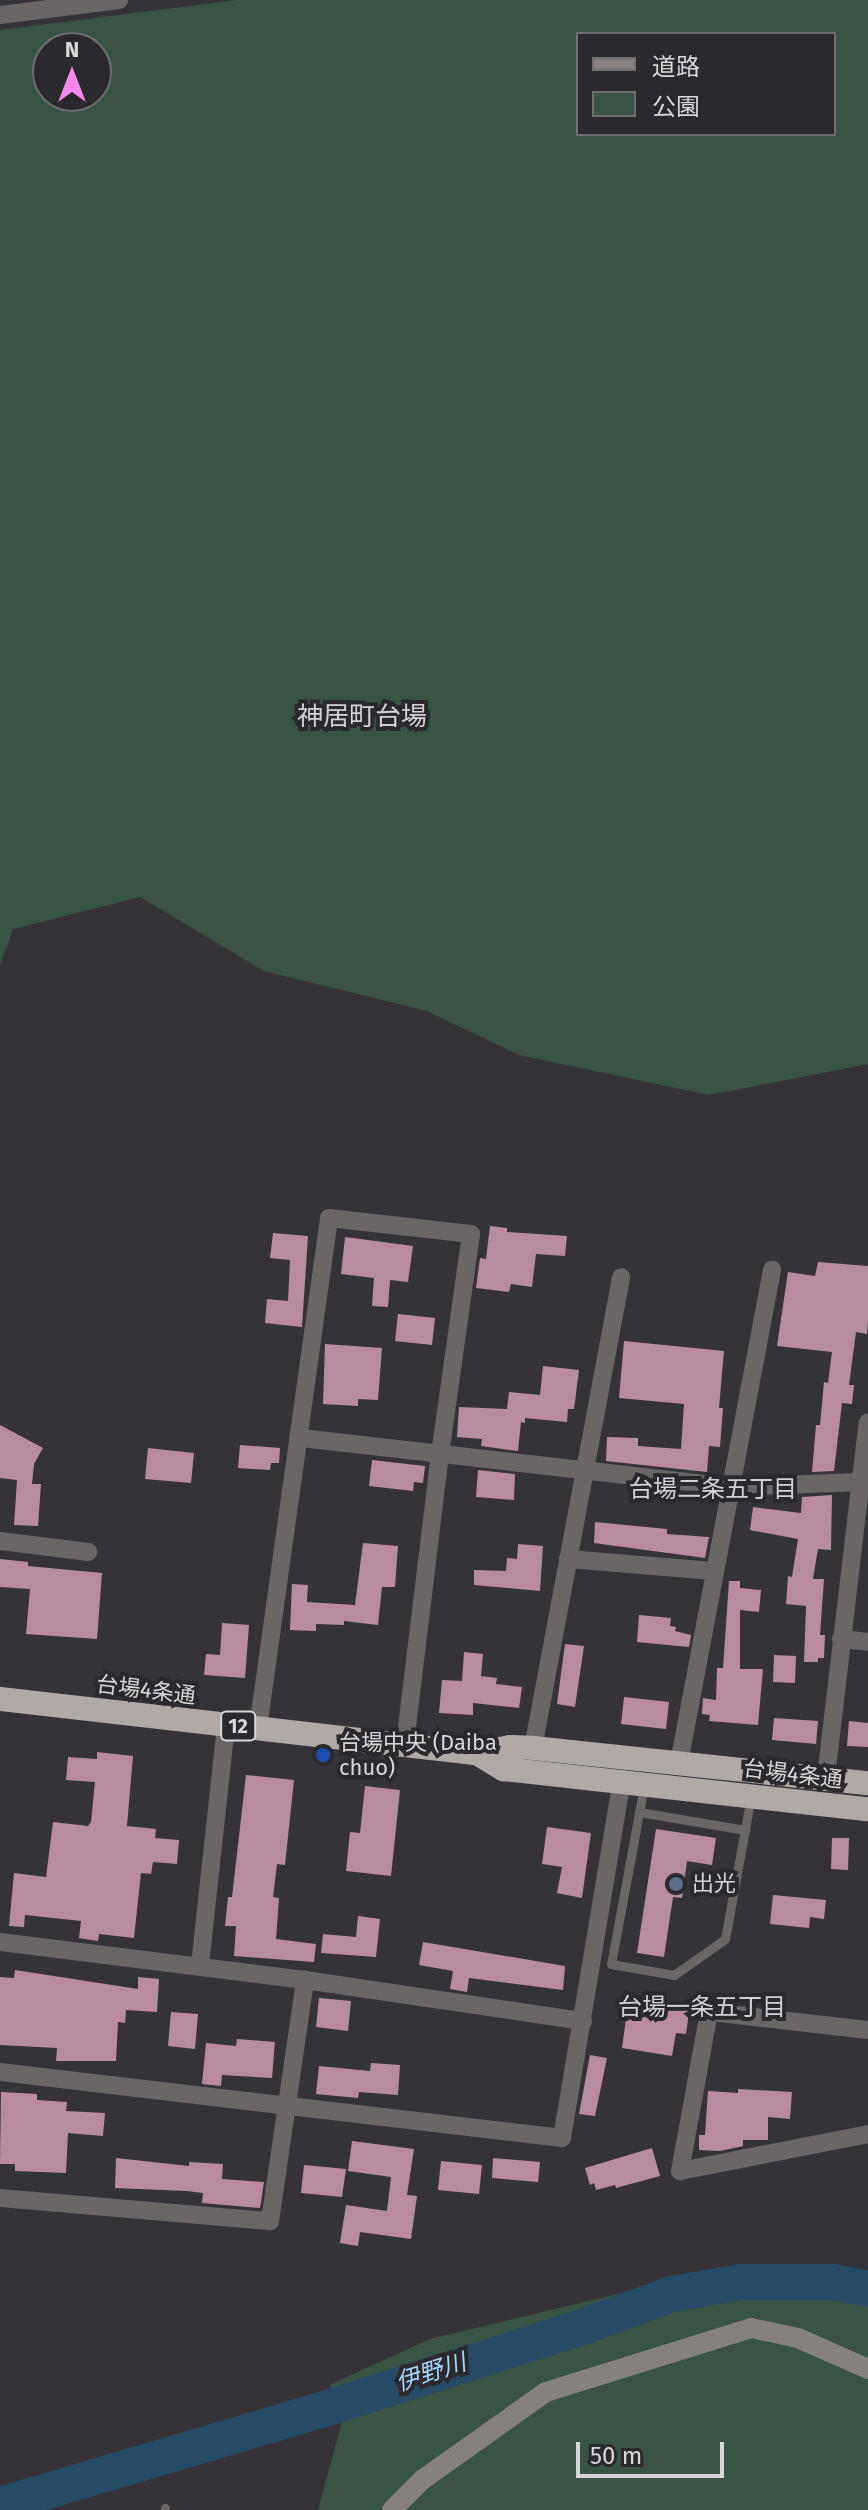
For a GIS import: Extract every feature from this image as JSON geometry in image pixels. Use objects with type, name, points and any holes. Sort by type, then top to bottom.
[{"type":"highway","name":"台場4条通","points":[[0,1699],[477,1753],[510,1747],[533,1748],[868,1780]]},
{"type":"highway","name":"台場4条通","points":[[477,1753],[503,1769],[868,1809]]},
{"type":"street","points":[[0,15],[119,0]]},
{"type":"street","points":[[258,1728],[301,1438],[329,1218],[345,1219],[471,1234],[440,1454],[405,1744]]},
{"type":"street","points":[[679,1763],[772,1270]]},
{"type":"street","points":[[533,1748],[621,1277]]},
{"type":"street","points":[[826,1777],[868,1422]]},
{"type":"street","points":[[301,1438],[731,1487],[861,1482]]},
{"type":"street","points":[[0,1541],[88,1552]]},
{"type":"street","points":[[568,1559],[714,1571]]},
{"type":"street","points":[[841,1639],[868,1642]]},
{"type":"street","points":[[200,1965],[226,1725]]},
{"type":"street","points":[[0,2072],[562,2138],[583,2021],[634,1781]]},
{"type":"street","points":[[0,1942],[200,1965],[583,2021]]},
{"type":"street","points":[[0,2198],[270,2221],[305,1980]]},
{"type":"street","points":[[868,2030],[709,2012],[680,2171],[868,2134]]},
{"type":"street","points":[[392,2510],[422,2480],[546,2392],[751,2328],[798,2338],[868,2369]]},
{"type":"lane","points":[[634,1781],[639,1812],[611,1964],[674,1975],[725,1939],[751,1795]]},
{"type":"lane","points":[[639,1812],[745,1830]]},
{"type":"green space","points":[[237,0],[868,0],[868,1064],[709,1095],[519,1055],[427,1011],[264,971],[140,897],[13,929],[0,965],[0,30]]},
{"type":"green space","points":[[701,2274],[843,2274],[868,2282],[868,2510],[318,2510],[343,2418],[329,2385],[430,2339]]},
{"type":"building","points":[[490,1226],[507,1228],[507,1232],[567,1236],[565,1256],[536,1254],[532,1287],[511,1284],[509,1292],[476,1288],[480,1258],[486,1259]]},
{"type":"building","points":[[273,1233],[308,1236],[302,1327],[265,1323],[267,1299],[288,1301],[290,1260],[270,1258]]},
{"type":"building","points":[[345,1237],[413,1246],[408,1282],[390,1280],[388,1307],[372,1306],[374,1278],[341,1274]]},
{"type":"building","points":[[818,1262],[868,1266],[868,1320],[867,1334],[856,1332],[849,1385],[854,1385],[852,1404],[842,1403],[834,1471],[812,1472],[816,1425],[820,1425],[824,1382],[828,1383],[832,1352],[777,1346],[788,1272],[815,1276]]},
{"type":"building","points":[[398,1314],[435,1318],[432,1345],[395,1341]]},
{"type":"building","points":[[624,1341],[724,1351],[719,1408],[723,1408],[720,1447],[709,1446],[707,1472],[606,1461],[607,1437],[638,1438],[638,1446],[681,1449],[684,1404],[619,1398]]},
{"type":"building","points":[[325,1344],[382,1348],[378,1400],[358,1399],[358,1406],[323,1404]]},
{"type":"building","points":[[543,1366],[579,1370],[574,1409],[568,1409],[567,1422],[525,1418],[525,1423],[521,1422],[518,1451],[481,1446],[482,1439],[457,1437],[459,1407],[507,1409],[509,1392],[540,1395]]},
{"type":"building","points":[[0,1425],[43,1448],[34,1464],[32,1484],[41,1484],[38,1526],[14,1525],[17,1480],[0,1478]]},
{"type":"building","points":[[240,1445],[280,1448],[279,1463],[271,1463],[270,1470],[238,1468]]},
{"type":"building","points":[[148,1448],[194,1453],[191,1483],[145,1479]]},
{"type":"building","points":[[372,1460],[425,1466],[423,1483],[414,1482],[413,1491],[369,1486]]},
{"type":"building","points":[[478,1470],[515,1474],[514,1500],[476,1497]]},
{"type":"building","points":[[832,1495],[831,1550],[818,1549],[813,1579],[824,1579],[820,1635],[825,1635],[824,1658],[818,1658],[818,1662],[804,1662],[806,1606],[786,1604],[788,1576],[792,1577],[798,1539],[750,1530],[753,1507],[801,1513],[802,1497]]},
{"type":"building","points":[[595,1522],[667,1529],[667,1534],[709,1537],[705,1558],[594,1543]]},
{"type":"building","points":[[363,1543],[398,1546],[395,1587],[382,1587],[378,1625],[344,1621],[344,1625],[316,1624],[316,1631],[290,1630],[292,1584],[308,1585],[307,1602],[355,1605]]},
{"type":"building","points":[[518,1544],[543,1546],[540,1591],[474,1585],[474,1570],[506,1571],[507,1558],[517,1559]]},
{"type":"building","points":[[0,1559],[28,1562],[28,1566],[102,1573],[97,1639],[26,1634],[30,1589],[0,1587]]},
{"type":"building","points":[[729,1581],[740,1581],[740,1588],[761,1590],[759,1612],[740,1610],[740,1669],[763,1669],[758,1725],[709,1721],[710,1715],[702,1714],[703,1698],[716,1700],[717,1668],[723,1668]]},
{"type":"building","points":[[639,1615],[671,1618],[670,1626],[676,1627],[675,1631],[691,1635],[689,1647],[637,1642]]},
{"type":"building","points":[[222,1623],[249,1625],[245,1678],[204,1675],[206,1654],[220,1655]]},
{"type":"building","points":[[565,1644],[584,1646],[575,1707],[557,1704]]},
{"type":"building","points":[[464,1652],[483,1654],[481,1676],[497,1678],[496,1684],[522,1687],[519,1708],[473,1703],[473,1715],[439,1713],[442,1680],[462,1681]]},
{"type":"building","points":[[774,1655],[796,1656],[795,1683],[773,1682]]},
{"type":"building","points":[[624,1697],[669,1702],[666,1729],[621,1724]]},
{"type":"building","points":[[774,1718],[818,1721],[816,1744],[772,1740]]},
{"type":"building","points":[[849,1721],[868,1723],[868,1747],[847,1746]]},
{"type":"building","points":[[97,1752],[133,1756],[127,1826],[156,1829],[155,1838],[179,1840],[177,1864],[153,1862],[151,1874],[141,1873],[134,1938],[99,1934],[98,1941],[79,1938],[81,1921],[25,1915],[24,1927],[9,1926],[14,1873],[46,1877],[53,1822],[88,1826],[91,1822],[95,1782],[66,1780],[68,1757],[97,1759]]},
{"type":"building","points":[[246,1775],[294,1780],[285,1865],[277,1864],[273,1897],[279,1898],[276,1939],[316,1944],[314,1962],[234,1956],[236,1926],[225,1926],[228,1897],[232,1897]]},
{"type":"building","points":[[365,1786],[400,1790],[391,1876],[346,1871],[350,1832],[360,1833]]},
{"type":"building","points":[[547,1827],[591,1833],[582,1898],[557,1893],[562,1867],[542,1864]]},
{"type":"building","points":[[656,1829],[716,1838],[712,1865],[687,1861],[682,1898],[673,1897],[664,1957],[637,1953]]},
{"type":"building","points":[[832,1838],[849,1838],[848,1870],[831,1869]]},
{"type":"building","points":[[773,1895],[826,1900],[824,1919],[810,1917],[809,1928],[770,1924]]},
{"type":"building","points":[[358,1916],[380,1919],[376,1957],[321,1953],[323,1934],[356,1937]]},
{"type":"building","points":[[423,1942],[565,1966],[563,1990],[469,1978],[467,1992],[450,1989],[453,1971],[419,1965]]},
{"type":"building","points":[[15,1970],[138,1989],[138,1977],[159,1979],[157,2012],[126,2010],[125,2023],[118,2022],[116,2061],[56,2061],[57,2048],[0,2045],[0,1977],[14,1978]]},
{"type":"building","points":[[319,1998],[351,2001],[348,2031],[316,2027]]},
{"type":"building","points":[[665,2001],[690,2005],[686,2034],[676,2033],[672,2056],[622,2048],[628,2004],[664,2008]]},
{"type":"building","points":[[171,2012],[198,2014],[195,2049],[168,2046]]},
{"type":"building","points":[[237,2039],[275,2042],[272,2078],[222,2075],[221,2086],[202,2084],[206,2043],[236,2046]]},
{"type":"building","points":[[590,2055],[607,2058],[595,2116],[579,2114]]},
{"type":"building","points":[[371,2063],[400,2065],[398,2095],[359,2092],[358,2098],[316,2094],[319,2066],[370,2071]]},
{"type":"building","points":[[738,2089],[792,2092],[790,2119],[768,2117],[768,2140],[743,2140],[743,2146],[720,2151],[699,2150],[699,2135],[705,2135],[708,2091],[738,2093]]},
{"type":"building","points":[[1,2092],[37,2094],[37,2100],[67,2102],[66,2111],[105,2113],[103,2136],[68,2133],[66,2173],[15,2171],[15,2164],[0,2164]]},
{"type":"building","points":[[352,2141],[414,2149],[407,2195],[417,2196],[411,2239],[360,2232],[358,2246],[340,2243],[346,2205],[387,2211],[391,2177],[348,2171]]},
{"type":"building","points":[[652,2148],[660,2176],[616,2188],[615,2185],[596,2190],[594,2183],[590,2185],[585,2168]]},
{"type":"building","points":[[116,2158],[189,2166],[189,2162],[223,2164],[222,2179],[264,2182],[260,2208],[202,2203],[203,2193],[115,2188]]},
{"type":"building","points":[[493,2158],[540,2162],[538,2182],[492,2178]]},
{"type":"building","points":[[441,2161],[482,2165],[479,2194],[438,2190]]},
{"type":"building","points":[[304,2165],[346,2169],[342,2197],[301,2193]]},
{"type":"waterway","name":"伊野川","points":[[0,2505],[340,2404],[579,2328],[672,2294],[741,2282],[833,2282],[868,2289]]},
{"type":"place","name":"台場中央 (Daiba chuo)","points":[[323,1755]]},
{"type":"place","name":"出光","points":[[676,1884]]},
{"type":"district","name":"神居町台場","points":[[362,717]]},
{"type":"district","name":"台場二条五丁目","points":[[713,1490]]},
{"type":"district","name":"台場一条五丁目","points":[[702,2008]]}]
